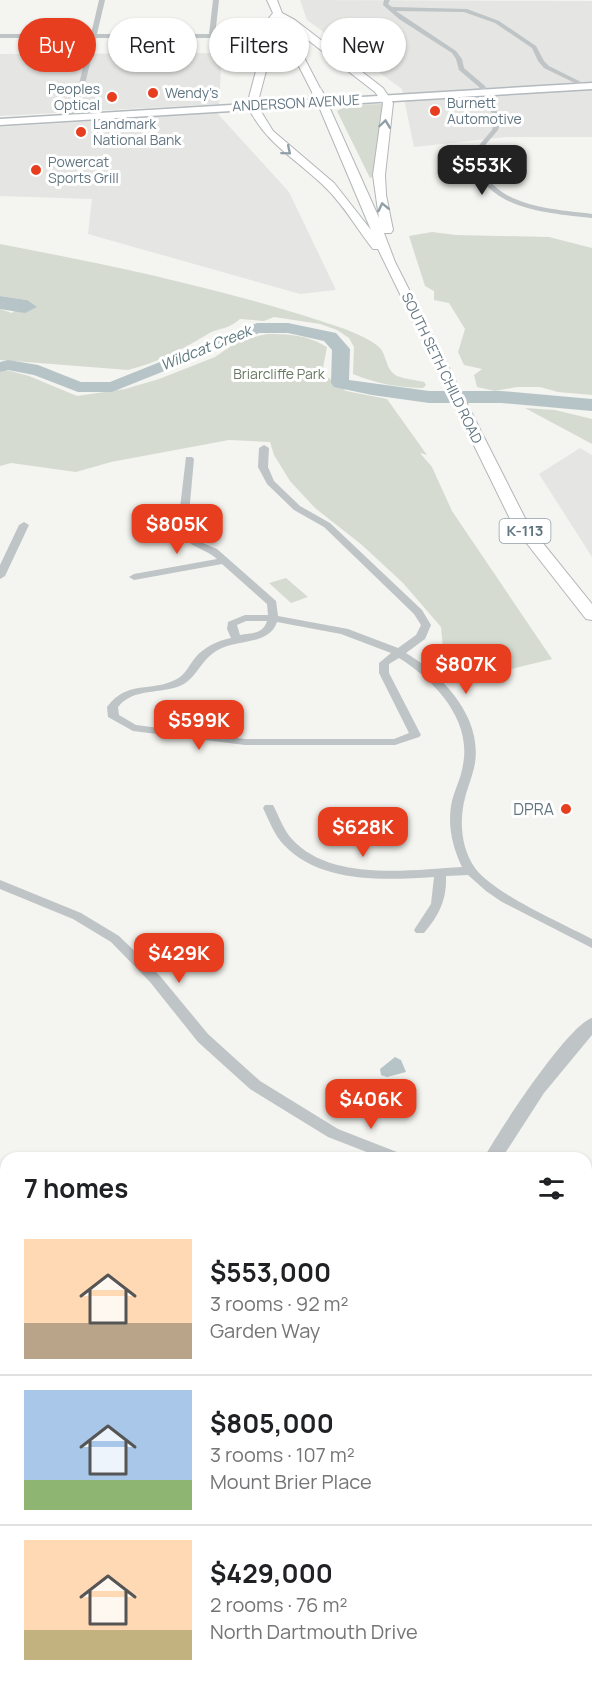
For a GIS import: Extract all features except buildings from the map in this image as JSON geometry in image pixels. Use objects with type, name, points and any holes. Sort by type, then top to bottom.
[{"type":"main road","name":"K-113","points":[[272,0],[277,14]]},
{"type":"main road","points":[[277,14],[292,22],[379,90],[388,103],[379,175],[380,195],[387,228],[389,262],[341,196],[272,138],[262,126],[252,105],[271,33],[270,23],[277,14]]},
{"type":"main road","name":"SOUTH SETH CHILD ROAD","points":[[277,14],[322,102],[372,216],[389,262],[522,527],[592,615]]},
{"type":"main road","name":"ANDERSON AVENUE","points":[[0,122],[589,86]]},
{"type":"street","points":[[96,24],[102,0]]},
{"type":"street","points":[[96,36],[212,36],[216,0]]},
{"type":"street","points":[[387,0],[385,4],[391,9],[447,45],[459,58],[461,69],[477,81],[484,92],[498,120],[495,130],[478,150],[480,171],[488,185],[526,205],[592,216]]},
{"type":"street","points":[[391,9],[465,10],[486,17],[534,46],[543,64],[589,86]]},
{"type":"street","points":[[0,36],[18,36]]},
{"type":"street","points":[[74,118],[85,72]]},
{"type":"street","points":[[189,459],[183,525],[186,535],[195,543],[214,551],[272,603],[274,618],[268,632],[208,651],[183,680],[123,694],[116,701],[112,712],[114,717],[133,728],[245,742],[394,742],[415,735],[384,673],[384,663],[421,637],[426,625],[418,612],[327,525],[297,508],[270,482],[263,467],[264,448]]},
{"type":"street","points":[[0,576],[24,525]]},
{"type":"street","points":[[134,577],[225,560]]},
{"type":"street","points":[[237,640],[232,628],[232,624],[237,620],[274,618],[344,631],[400,653],[419,665],[456,705],[467,734],[471,762],[456,809],[455,822],[459,848],[470,871],[502,897],[592,944]]},
{"type":"street","points":[[269,808],[287,841],[308,858],[332,868],[353,873],[470,871]]},
{"type":"street","points":[[420,930],[437,910],[441,892],[440,872]]},
{"type":"street","points":[[0,884],[77,916],[115,939],[156,980],[203,1038],[255,1085],[333,1132],[382,1152]]},
{"type":"street","points":[[497,1152],[531,1097],[562,1057],[592,1024]]},
{"type":"shaded area","points":[[300,0],[592,1],[592,137],[506,137],[414,147],[402,89],[379,72],[406,72],[406,18],[321,18],[321,30],[306,18]]},
{"type":"shaded area","points":[[197,53],[209,53],[209,72],[221,72],[219,104],[0,116],[0,54],[18,54],[18,72],[96,72],[96,54],[108,54],[108,72],[197,72]]},
{"type":"shaded area","points":[[217,113],[289,192],[336,290],[300,294],[88,234],[92,199],[0,196],[0,127]]},
{"type":"shaded area","points":[[0,296],[27,300],[37,307],[25,313],[0,309]]},
{"type":"shaded area","points":[[580,448],[592,455],[592,557],[539,474]]},
{"type":"shaded area","points":[[395,1057],[401,1060],[406,1072],[387,1077],[381,1075],[380,1069]]},
{"type":"green space","points":[[383,104],[374,176],[370,178],[337,111],[347,105]]},
{"type":"green space","points":[[432,232],[456,235],[549,237],[592,248],[592,395],[558,392],[540,387],[517,387],[495,391],[477,387],[474,375],[482,369],[464,365],[458,352],[465,329],[449,303],[434,300],[434,291],[425,286],[409,236]]},
{"type":"green space","points":[[0,244],[174,280],[303,315],[364,338],[381,349],[393,373],[403,378],[424,382],[426,385],[423,388],[397,386],[353,374],[354,347],[349,338],[337,330],[320,324],[274,317],[264,321],[240,319],[168,356],[128,370],[0,360],[0,309],[12,313],[27,300],[0,296]]},
{"type":"green space","name":"Briarcliffe Park","points":[[267,334],[298,336],[320,343],[327,347],[322,373],[346,391],[387,399],[427,455],[420,453],[432,467],[452,511],[552,659],[466,680],[454,673],[444,659],[441,627],[403,583],[362,545],[315,508],[290,481],[274,455],[270,442],[229,440],[111,462],[76,472],[11,463],[0,466],[0,372],[6,370],[29,376],[77,396],[125,389],[159,379],[215,357],[240,340]]},
{"type":"green space","points":[[525,408],[555,410],[592,419],[592,444]]},
{"type":"green space","points":[[286,578],[308,597],[291,603],[269,583]]},
{"type":"waterway","name":"Wildcat Creek","points":[[0,367],[8,365],[38,370],[78,387],[112,387],[257,328],[288,328],[330,337],[341,349],[340,383],[372,390],[429,397],[501,397],[592,405]]},
{"type":"place","name":"Wendy's","points":[[153,93]]},
{"type":"place","name":"Peoples Optical","points":[[112,97]]},
{"type":"place","name":"Burnett Automotive","points":[[435,111]]},
{"type":"place","name":"Landmark National Bank","points":[[81,132]]},
{"type":"place","name":"Powercat Sports Grill","points":[[36,170]]},
{"type":"place","name":"DPRA","points":[[566,809]]}]
